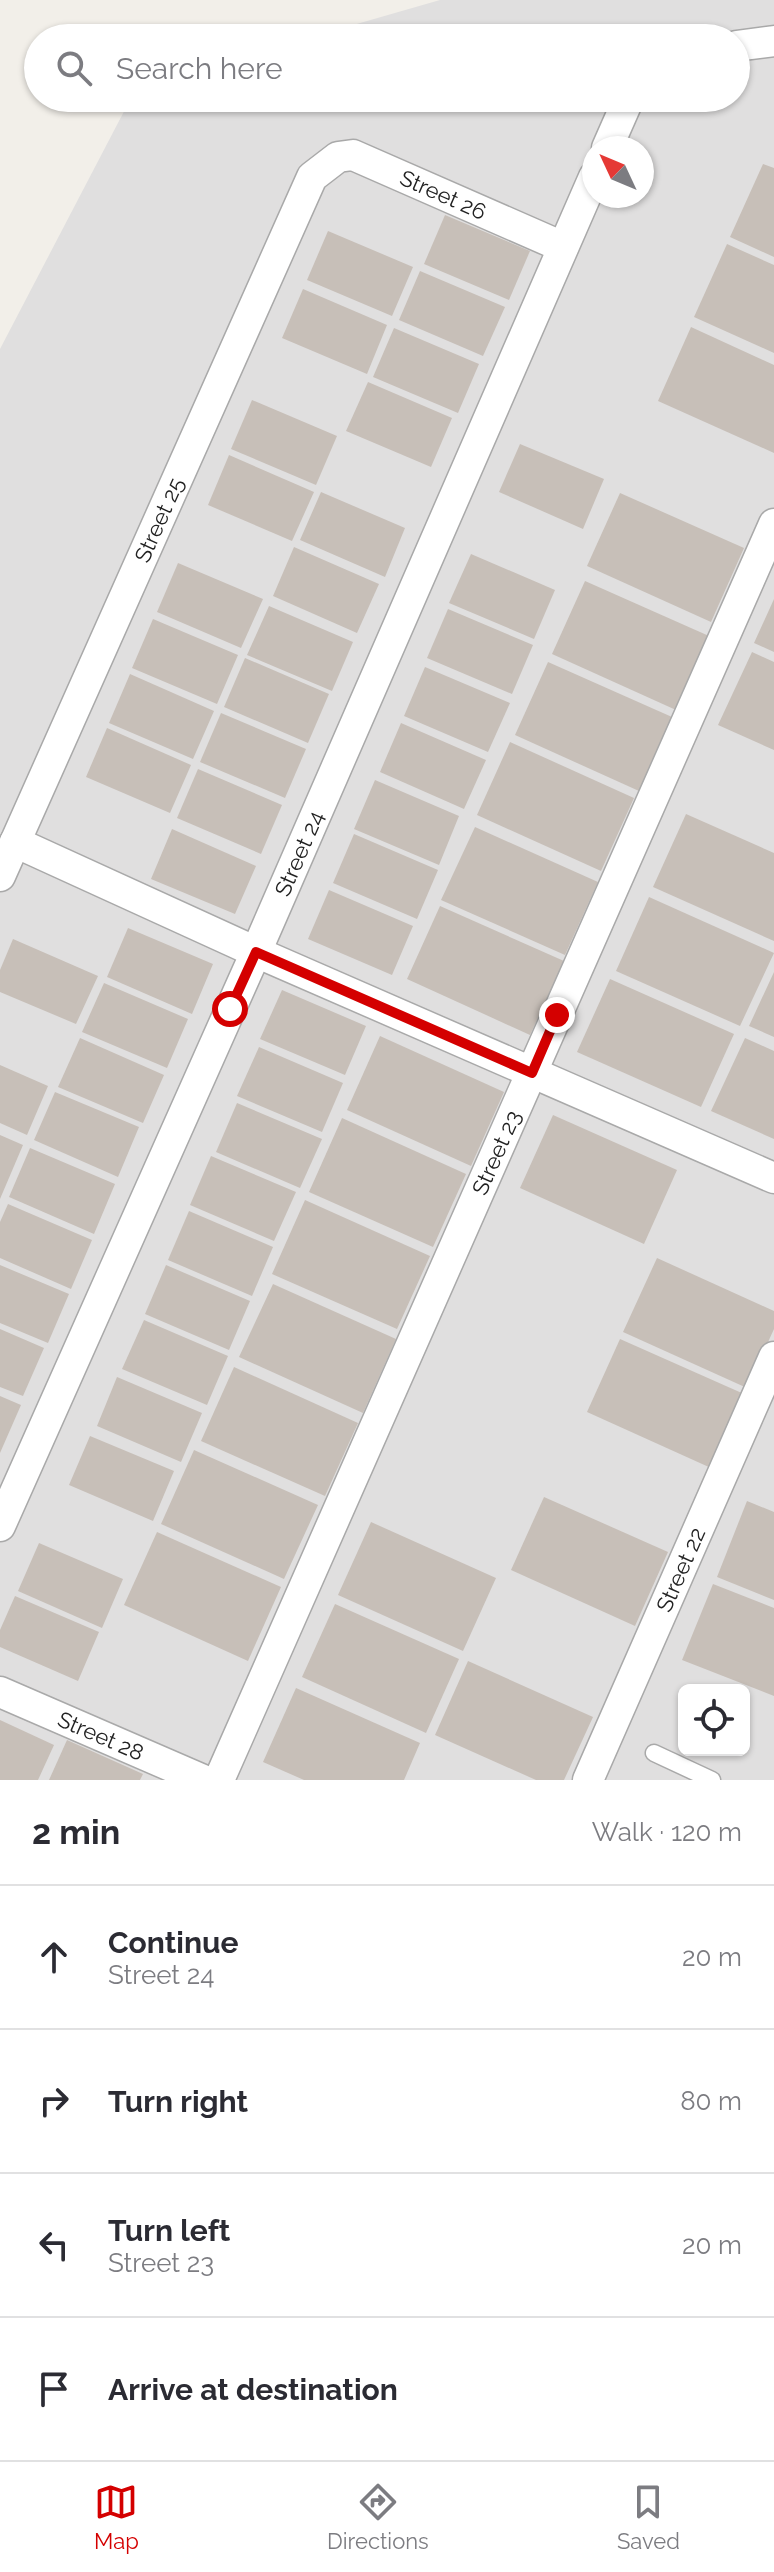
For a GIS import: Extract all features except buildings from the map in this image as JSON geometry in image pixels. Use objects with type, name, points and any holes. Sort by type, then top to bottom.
[{"type":"street","points":[[750,44],[774,41]]},
{"type":"street","points":[[612,136],[623,112]]},
{"type":"street","name":"Street 26","points":[[321,166],[338,157],[353,155],[563,247]]},
{"type":"street","name":"Street 25","points":[[0,876],[301,194],[321,166]]},
{"type":"street","name":"Street 24","points":[[0,1526],[256,952],[582,204]]},
{"type":"street","name":"Street 23","points":[[219,1780],[774,524]]},
{"type":"street","points":[[15,842],[256,952],[774,1178]]},
{"type":"street","name":"Street 22","points":[[588,1780],[774,1357]]},
{"type":"street","name":"Street 28","points":[[0,1692],[203,1780]]},
{"type":"lane","points":[[654,1753],[712,1780]]},
{"type":"shaded area","points":[[440,0],[774,0],[774,1780],[0,1780],[0,349],[124,112],[750,112],[750,24],[357,24]]},
{"type":"route","points":[[230,1009],[256,952],[532,1073],[557,1015]]}]
